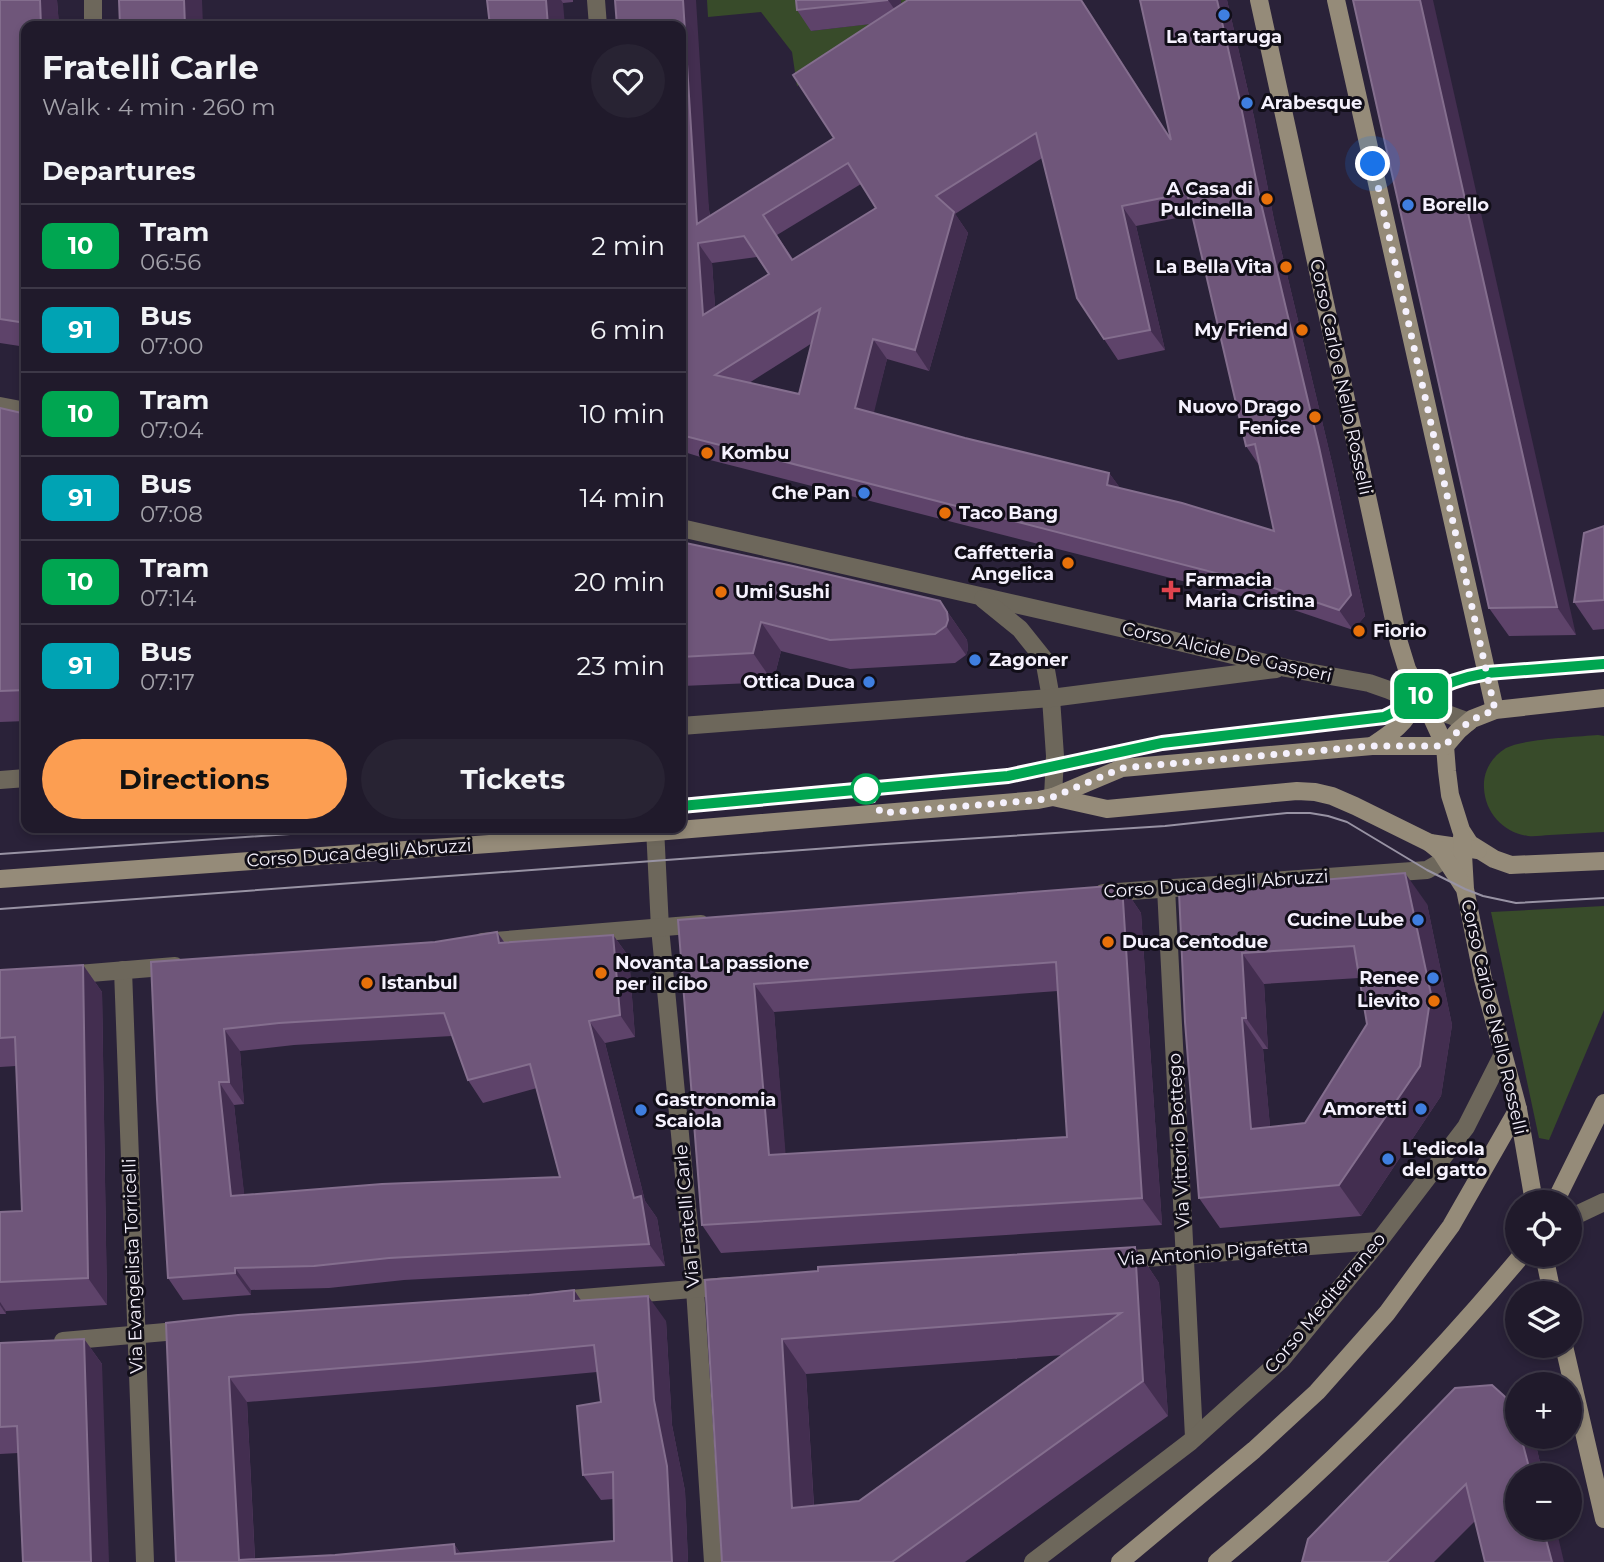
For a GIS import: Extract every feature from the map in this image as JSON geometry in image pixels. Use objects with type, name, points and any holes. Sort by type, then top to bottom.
[{"type":"main road","name":"Corso Carlo e Nello Rosselli","points":[[1259,0],[1398,643],[1421,705],[1445,746],[1450,795],[1467,843],[1465,889],[1477,953],[1518,1109],[1532,1190]]},
{"type":"main road","points":[[1336,0],[1495,710]]},
{"type":"main road","points":[[1445,746],[1472,719],[1495,710],[1600,700]]},
{"type":"main road","points":[[1371,746],[1390,735],[1409,712],[1421,705]]},
{"type":"main road","name":"Corso Duca degli Abruzzi","points":[[686,828],[1038,800],[1053,797],[1122,768],[1371,746],[1445,746]]},
{"type":"main road","name":"Corso Duca degli Abruzzi","points":[[1053,797],[1107,809],[1297,791],[1315,792],[1355,806],[1430,843],[1467,843]]},
{"type":"main road","name":"Corso Duca degli Abruzzi","points":[[0,879],[615,833]]},
{"type":"main road","points":[[1430,843],[1441,852],[1465,889]]},
{"type":"main road","points":[[1467,843],[1511,865],[1604,861]]},
{"type":"main road","points":[[1120,1562],[1255,1450],[1317,1392],[1387,1314],[1451,1226],[1518,1109]]},
{"type":"main road","points":[[1602,1109],[1604,1133]]},
{"type":"main road","points":[[1561,1190],[1602,1109]]},
{"type":"main road","points":[[1217,1562],[1382,1411],[1476,1310],[1512,1267]]},
{"type":"main road","points":[[1567,1358],[1604,1519]]},
{"type":"street","points":[[93,0],[93,21]]},
{"type":"street","points":[[596,0],[598,21]]},
{"type":"street","points":[[0,406],[21,410]]},
{"type":"street","name":"Corso Alcide De Gasperi","points":[[686,529],[1286,668],[1369,683],[1469,722]]},
{"type":"street","name":"Corso Alcide De Gasperi","points":[[980,597],[1020,629],[1044,659],[1051,698],[1055,756],[1053,797]]},
{"type":"street","points":[[686,726],[1051,698],[1286,668]]},
{"type":"street","points":[[0,780],[21,778]]},
{"type":"street","name":"Via Fratelli Carle","points":[[655,833],[660,928],[695,1289],[713,1562]]},
{"type":"street","name":"Corso Duca degli Abruzzi","points":[[1087,894],[1427,870],[1446,860],[1467,843]]},
{"type":"street","name":"Via Vittorio Bottego","points":[[1166,888],[1194,1437]]},
{"type":"street","points":[[462,944],[712,923]]},
{"type":"street","points":[[55,975],[191,965]]},
{"type":"street","name":"Via Evangelista Torricelli","points":[[123,970],[145,1562]]},
{"type":"street","name":"Corso Mediterraneo","points":[[1033,1562],[1189,1442],[1282,1359],[1379,1241],[1466,1127],[1503,1054]]},
{"type":"street","points":[[1582,1213],[1604,1202]]},
{"type":"street","name":"Via Antonio Pigafetta","points":[[1103,1261],[1379,1241]]},
{"type":"street","points":[[535,1301],[746,1285]]},
{"type":"street","points":[[41,1343],[203,1329]]},
{"type":"green space","points":[[707,0],[808,0],[811,31],[902,20],[797,86],[792,52],[761,12],[708,17]]},
{"type":"green space","points":[[901,0],[932,0],[902,20]]},
{"type":"green space","points":[[1604,736],[1604,832],[1528,836],[1511,831],[1497,820],[1488,806],[1484,782],[1489,765],[1496,756],[1506,748],[1524,742]]},
{"type":"green space","points":[[1604,906],[1604,1010],[1549,1140],[1539,1138],[1491,912]]},
{"type":"building","points":[[0,0],[40,0],[41,21],[21,21],[21,322],[0,319]]},
{"type":"building","points":[[119,0],[184,0],[185,21],[120,21]]},
{"type":"building","points":[[487,0],[546,0],[548,21],[489,21]]},
{"type":"building","points":[[615,0],[683,0],[684,21],[617,21]]},
{"type":"building","points":[[796,0],[888,0],[797,10]]},
{"type":"building","points":[[908,0],[1081,0],[1171,140],[1140,0],[1217,0],[1351,595],[1339,610],[1274,588],[686,436],[686,48],[697,224],[834,138],[793,75]],"holes":[[[1036,133],[1077,298],[1104,339],[1150,330],[1122,206],[1187,193],[1246,446],[1255,444],[1274,531],[1182,503],[1107,485],[1109,473],[855,408],[873,339],[915,350],[954,212],[936,196]],[[848,163],[876,208],[792,260],[763,215]],[[744,236],[769,274],[703,315],[698,243]],[[820,309],[799,394],[715,375]]]},
{"type":"building","points":[[1353,0],[1420,0],[1557,607],[1489,608]]},
{"type":"building","points":[[0,408],[21,413],[21,690],[0,691]]},
{"type":"building","points":[[1604,526],[1604,600],[1574,602],[1584,533]]},
{"type":"building","points":[[686,543],[940,601],[947,612],[946,626],[935,634],[830,640],[761,622],[753,653],[686,657]]},
{"type":"building","points":[[1405,873],[1431,994],[1420,1066],[1339,1185],[1199,1198],[1185,1022],[1179,892]],"holes":[[[1354,946],[1367,1024],[1305,1123],[1251,1129],[1242,1018],[1246,1018],[1242,953]]]},
{"type":"building","points":[[1122,885],[1142,1198],[702,1225],[678,920]],"holes":[[[1056,962],[1067,1137],[769,1155],[754,984]]]},
{"type":"building","points":[[497,932],[499,943],[613,935],[620,1015],[589,1021],[634,1198],[641,1196],[649,1244],[389,1258],[314,1266],[235,1268],[235,1273],[168,1278],[151,962],[435,942]],"holes":[[[444,1013],[468,1080],[530,1064],[560,1177],[382,1184],[231,1196],[219,1082],[229,1082],[224,1029]]]},
{"type":"building","points":[[83,965],[88,1278],[0,1282],[0,1212],[22,1211],[15,1037],[0,1038],[0,970]]},
{"type":"building","points":[[1135,1247],[1143,1381],[892,1562],[722,1562],[705,1280],[818,1271],[818,1267]],"holes":[[[1121,1313],[859,1501],[792,1508],[782,1339]]]},
{"type":"building","points":[[574,1290],[574,1301],[648,1296],[654,1400],[667,1466],[672,1562],[176,1562],[166,1323],[238,1315]],"holes":[[[594,1345],[601,1402],[577,1406],[583,1475],[613,1472],[614,1541],[455,1554],[454,1544],[335,1555],[239,1560],[229,1377]]]},
{"type":"building","points":[[84,1339],[91,1562],[23,1562],[17,1426],[0,1427],[0,1343]]},
{"type":"building","points":[[1492,1385],[1505,1397],[1505,1449],[1524,1449],[1528,1463],[1505,1463],[1505,1540],[1546,1540],[1552,1562],[1485,1562],[1466,1484],[1387,1562],[1302,1562],[1308,1539],[1455,1388]]},
{"type":"tram line","points":[[686,806],[1008,776],[1162,743],[1383,717],[1438,687],[1487,673],[1604,664]]},
{"type":"tram line","name":"10","points":[[686,806],[1008,776],[1162,743],[1384,717],[1438,688],[1468,676],[1604,664]]},
{"type":"tram line","points":[[0,909],[1165,826],[1287,813],[1310,813],[1347,822],[1427,870],[1483,896],[1516,903],[1604,898]]},
{"type":"tram line","points":[[0,854],[304,833]]},
{"type":"place","name":"La tartaruga","points":[[1224,15]]},
{"type":"place","name":"Arabesque","points":[[1247,103]]},
{"type":"place","name":"A Casa di Pulcinella","points":[[1267,199]]},
{"type":"place","name":"Borello","points":[[1408,205]]},
{"type":"place","name":"La Bella Vita","points":[[1286,267]]},
{"type":"place","name":"My Friend","points":[[1302,330]]},
{"type":"place","name":"Nuovo Drago Fenice","points":[[1315,417]]},
{"type":"place","name":"Kombu","points":[[707,453]]},
{"type":"place","name":"Che Pan","points":[[864,493]]},
{"type":"place","name":"Taco Bang","points":[[945,513]]},
{"type":"place","name":"Caffetteria Angelica","points":[[1068,563]]},
{"type":"place","name":"Farmacia Maria Cristina","points":[[1171,590]]},
{"type":"place","name":"Umi Sushi","points":[[721,592]]},
{"type":"place","name":"Fiorio","points":[[1359,631]]},
{"type":"place","name":"Zagoner","points":[[975,660]]},
{"type":"place","name":"Ottica Duca","points":[[869,682]]},
{"type":"place","name":"Cucine Lube","points":[[1418,920]]},
{"type":"place","name":"Duca Centodue","points":[[1108,942]]},
{"type":"place","name":"Novanta La passione per il cibo","points":[[601,973]]},
{"type":"place","name":"Renee","points":[[1433,978]]},
{"type":"place","name":"Istanbul","points":[[367,983]]},
{"type":"place","name":"Lievito","points":[[1434,1001]]},
{"type":"place","name":"Amoretti","points":[[1421,1109]]},
{"type":"place","name":"Gastronomia Scaiola","points":[[641,1110]]},
{"type":"place","name":"L'edicola del gatto","points":[[1388,1159]]},
{"type":"route","points":[[866,789],[881,813],[1038,800],[1053,797],[1122,768],[1371,746],[1445,746],[1472,719],[1495,710],[1373,164]]}]
